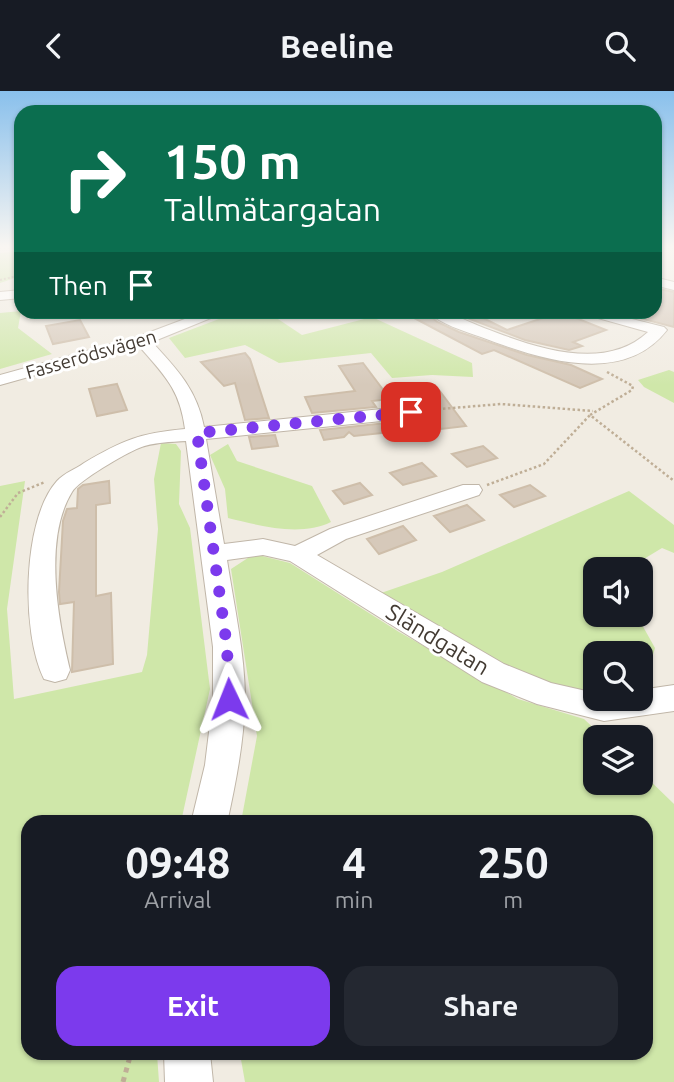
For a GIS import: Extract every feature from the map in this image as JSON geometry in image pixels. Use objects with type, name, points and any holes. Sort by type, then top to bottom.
[{"type":"street","name":"Fasserödsvägen","points":[[0,380],[142,340],[199,319]]},
{"type":"street","points":[[449,319],[472,331],[523,347],[592,360],[634,351],[667,332]]},
{"type":"street","points":[[613,319],[667,332]]},
{"type":"street","points":[[142,340],[181,384],[197,433],[227,647],[229,699],[222,765],[211,815]]},
{"type":"street","points":[[54,670],[42,592],[53,505],[58,491],[67,483],[140,441],[411,412]]},
{"type":"street","points":[[298,555],[338,534],[471,490]]},
{"type":"street","name":"Sländgatan","points":[[212,554],[263,547],[298,555],[494,673],[548,695],[604,708],[674,698]]},
{"type":"street","points":[[187,1060],[189,1082]]},
{"type":"path","points":[[471,490],[544,464],[591,413],[629,393],[633,386],[599,368],[592,360]]},
{"type":"path","points":[[411,412],[501,404],[591,413],[674,481]]},
{"type":"path","points":[[1,515],[16,492],[28,485],[67,483]]},
{"type":"path","points":[[123,1082],[129,1060]]},
{"type":"green space","points":[[14,312],[14,319],[20,319],[18,328],[52,354],[0,369],[0,313]]},
{"type":"green space","points":[[219,319],[278,319],[302,335],[364,319],[376,319],[472,363],[473,377],[432,375],[392,378],[371,353],[279,363],[245,345],[185,358],[169,338]]},
{"type":"green space","points":[[669,370],[674,372],[674,403],[644,387],[638,380]]},
{"type":"green space","points":[[161,443],[176,444],[181,451],[179,504],[190,528],[210,689],[183,815],[21,815],[21,1060],[157,1060],[159,1082],[0,1082],[0,486],[25,481],[7,609],[14,699],[142,672],[147,655],[158,529],[154,479]]},
{"type":"green space","points":[[228,444],[237,461],[312,486],[331,522],[306,529],[280,529],[228,518],[225,489],[210,455]]},
{"type":"green space","points":[[629,491],[674,525],[674,553],[662,548],[647,557],[583,557],[583,627],[643,627],[651,641],[583,641],[583,691],[563,689],[504,664],[381,593],[442,572]]},
{"type":"green space","points":[[254,554],[290,563],[399,632],[518,699],[584,719],[590,725],[583,725],[583,795],[653,795],[653,784],[674,804],[674,1082],[245,1082],[241,1060],[653,1060],[653,815],[242,815],[257,736],[231,569]]},
{"type":"building","points":[[662,293],[674,293],[674,327],[643,319],[662,319]]},
{"type":"building","points":[[416,319],[434,319],[459,332],[527,355],[571,365],[602,379],[580,388],[494,350],[482,354]]},
{"type":"building","points":[[470,319],[485,319],[507,330],[540,319],[578,319],[606,330],[573,342],[582,346],[569,350],[525,340]]},
{"type":"building","points":[[80,320],[89,337],[53,344],[46,326]]},
{"type":"building","points":[[245,353],[250,359],[269,418],[245,420],[235,383],[224,386],[201,362]]},
{"type":"building","points":[[363,363],[390,399],[372,401],[376,407],[312,413],[305,397],[355,391],[339,366]]},
{"type":"building","points":[[117,384],[127,410],[97,416],[89,389]]},
{"type":"building","points":[[439,390],[466,426],[441,429],[417,393]]},
{"type":"building","points":[[386,423],[392,432],[354,436],[349,432],[344,437],[324,440],[320,430]]},
{"type":"building","points":[[275,435],[278,446],[252,449],[249,437]]},
{"type":"building","points":[[483,446],[497,458],[467,467],[452,454]]},
{"type":"building","points":[[422,463],[436,476],[403,485],[390,473]]},
{"type":"building","points":[[109,481],[110,503],[96,505],[96,596],[111,593],[113,664],[72,672],[74,602],[60,604],[59,592],[63,521],[67,509],[77,508],[78,489],[83,485]]},
{"type":"building","points":[[360,483],[372,495],[344,504],[333,491]]},
{"type":"building","points":[[530,485],[545,496],[514,507],[500,495]]},
{"type":"building","points":[[467,505],[484,520],[450,532],[434,516]]},
{"type":"building","points":[[403,526],[416,540],[379,554],[367,539]]},
{"type":"route","points":[[229,699],[227,647],[197,433],[411,412]]}]
